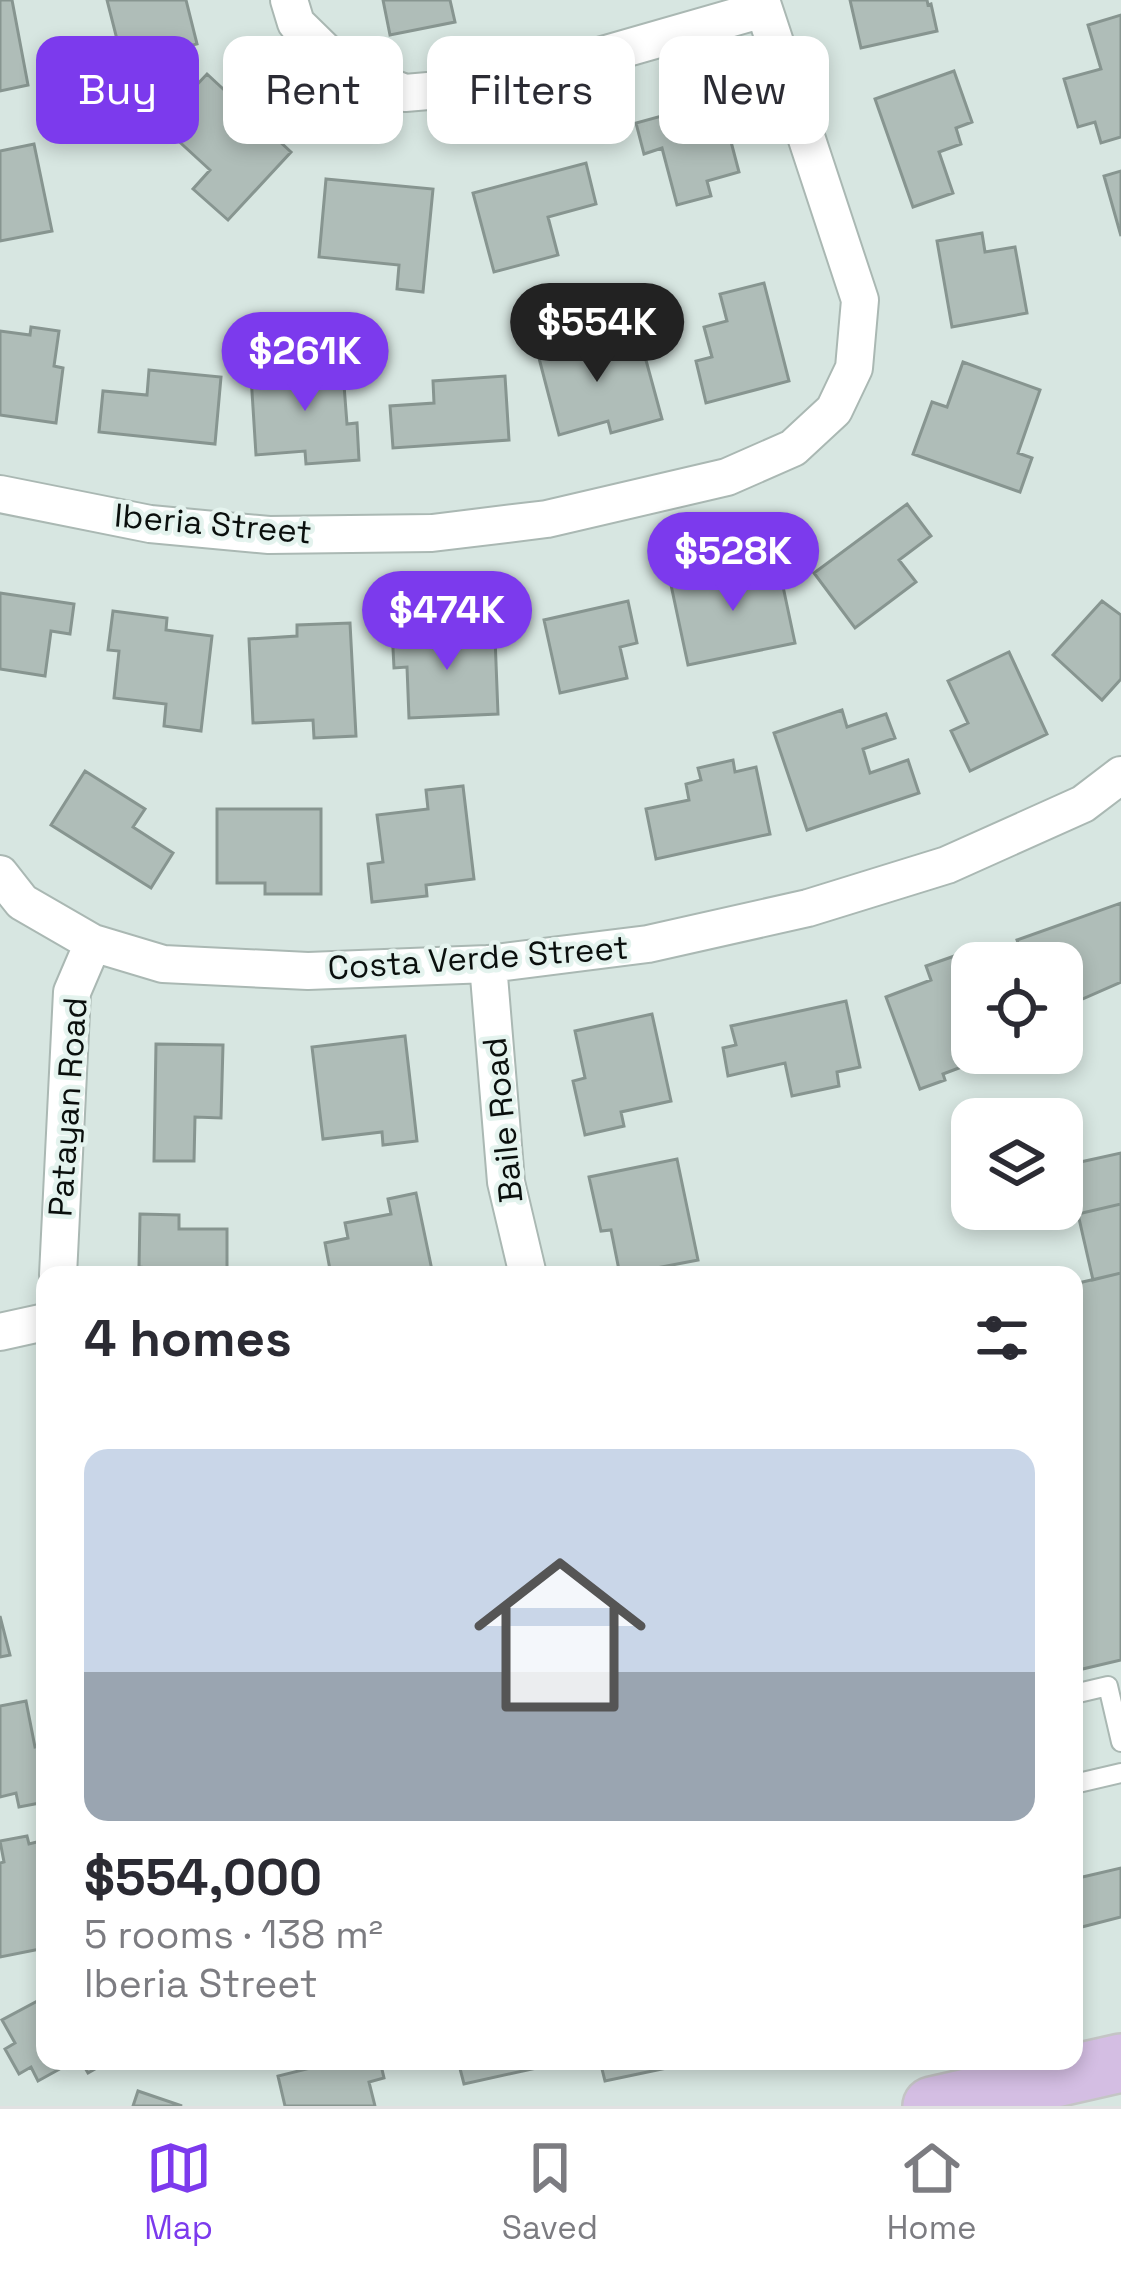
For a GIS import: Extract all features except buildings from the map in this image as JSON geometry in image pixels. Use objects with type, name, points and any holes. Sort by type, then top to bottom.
[{"type":"main road","points":[[962,2097],[1121,2065]]},
{"type":"main road","points":[[1088,2106],[1121,2065]]},
{"type":"street","points":[[289,0],[296,23],[343,69],[405,93],[498,85],[762,4]]},
{"type":"street","name":"Iberia Street","points":[[0,494],[150,524],[269,535],[432,533],[547,519],[728,477],[793,448],[834,410],[854,368],[860,300],[762,4]]},
{"type":"street","name":"Costa Verde Street","points":[[0,874],[22,902],[93,943],[163,964],[308,970],[488,964],[648,944],[808,908],[947,865],[1083,803],[1121,775]]},
{"type":"street","name":"Patayan Road","points":[[58,1266],[72,992],[93,943]]},
{"type":"street","name":"Baile Road","points":[[488,964],[506,1182],[526,1266]]},
{"type":"street","points":[[0,1332],[36,1324]]},
{"type":"lane","points":[[1083,1692],[1108,1686],[1121,1742]]},
{"type":"lane","points":[[1083,1782],[1121,1773]]}]
